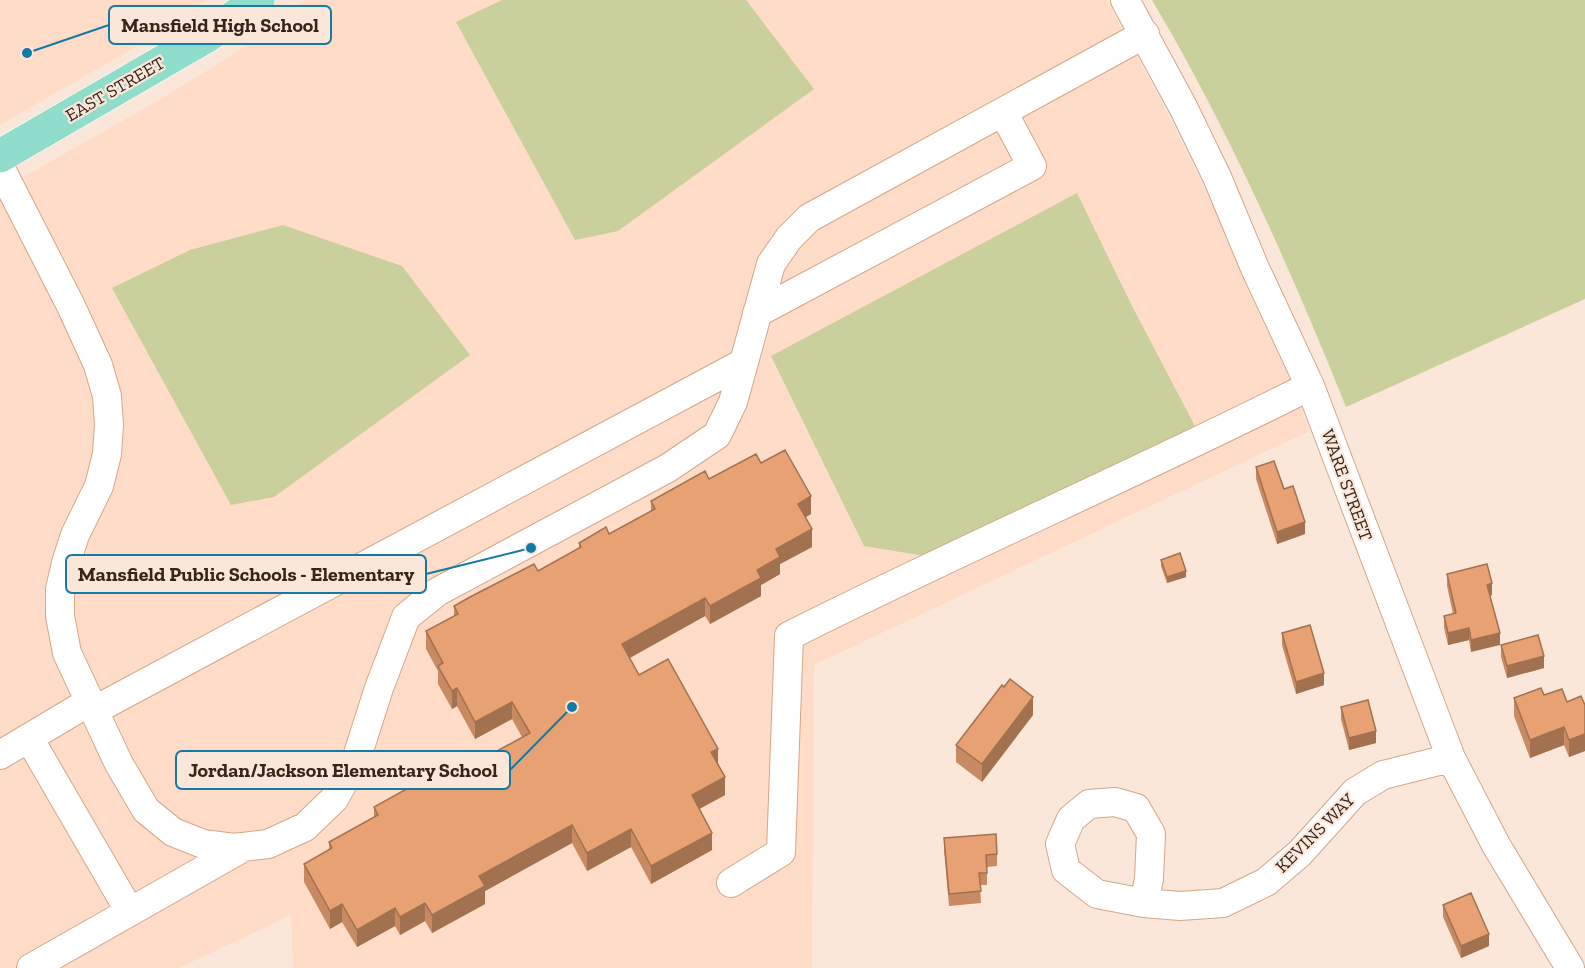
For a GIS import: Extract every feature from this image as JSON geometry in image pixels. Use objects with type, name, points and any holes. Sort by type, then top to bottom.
[{"type":"main road","name":"EAST STREET","points":[[0,156],[207,36],[258,0]]},
{"type":"street","name":"WARE STREET","points":[[1125,0],[1145,34],[1217,177],[1254,267],[1310,386],[1451,758],[1496,845],[1570,968]]},
{"type":"street","points":[[0,167],[98,365],[107,396],[110,425],[107,454],[99,486],[75,535],[60,589],[60,616],[67,654],[93,711],[146,810],[172,832],[202,844],[244,847],[268,844],[305,827],[334,800],[356,760],[379,688],[406,617],[437,592],[668,468],[717,435],[733,402],[771,264],[789,238],[808,218],[1145,34]]},
{"type":"street","points":[[757,313],[1032,166],[1003,111]]},
{"type":"street","points":[[0,755],[29,738],[93,711],[743,363]]},
{"type":"street","points":[[731,883],[781,852],[789,636],[882,590],[1208,438],[1310,386]]},
{"type":"street","points":[[29,738],[130,912]]},
{"type":"street","name":"KEVINS WAY","points":[[1144,903],[1180,906],[1223,903],[1266,882],[1300,852],[1355,792],[1383,775],[1451,758]]},
{"type":"street","points":[[31,968],[244,847]]},
{"type":"shaded area","points":[[0,0],[207,0],[144,42],[0,125]]},
{"type":"shaded area","points":[[305,0],[1106,0],[1158,95],[1246,272],[1280,350],[1309,431],[814,665],[812,968],[293,968],[291,915],[179,968],[0,968],[0,190],[161,99],[240,50]]},
{"type":"green space","points":[[502,0],[746,0],[814,89],[618,231],[575,240],[456,22]]},
{"type":"green space","points":[[1152,0],[1585,0],[1585,299],[1346,407],[1257,200],[1207,99]]},
{"type":"green space","points":[[1077,193],[1132,306],[1196,428],[925,556],[864,546],[771,356]]},
{"type":"green space","points":[[283,225],[402,266],[470,355],[274,497],[231,505],[112,288],[190,250]]},
{"type":"building","points":[[785,450],[811,496],[798,504],[812,529],[776,549],[780,557],[757,570],[761,578],[710,606],[705,598],[622,644],[639,675],[668,659],[718,749],[711,752],[725,777],[692,795],[712,833],[651,866],[631,829],[587,853],[572,825],[479,876],[485,886],[432,915],[425,903],[400,917],[395,908],[357,930],[342,904],[330,911],[304,864],[332,848],[329,842],[378,815],[374,807],[428,777],[433,786],[530,733],[512,702],[475,722],[457,688],[452,691],[438,666],[443,663],[426,631],[458,614],[454,606],[470,597],[534,564],[538,571],[581,547],[579,543],[606,527],[609,534],[655,509],[651,501],[705,471],[709,479],[756,454],[761,463]]},
{"type":"building","points":[[1274,461],[1284,489],[1293,486],[1305,522],[1277,532],[1256,467]]},
{"type":"building","points":[[1180,553],[1186,571],[1167,577],[1161,560]]},
{"type":"building","points":[[1487,564],[1492,583],[1487,585],[1500,633],[1471,640],[1469,628],[1448,633],[1444,616],[1456,613],[1447,574]]},
{"type":"building","points":[[1310,625],[1324,673],[1296,682],[1282,633]]},
{"type":"building","points":[[1538,635],[1544,656],[1507,666],[1501,645]]},
{"type":"building","points":[[1010,679],[1033,697],[982,764],[956,745],[1002,685],[1004,687]]},
{"type":"building","points":[[1541,688],[1544,695],[1562,689],[1567,702],[1581,696],[1585,705],[1585,734],[1569,740],[1564,727],[1530,740],[1514,698]]},
{"type":"building","points":[[1368,700],[1376,731],[1349,738],[1341,707]]},
{"type":"building","points":[[996,834],[997,854],[986,855],[987,873],[979,873],[981,891],[949,894],[944,838]]},
{"type":"building","points":[[1471,893],[1489,934],[1461,946],[1443,905]]},
{"type":"place","name":"Mansfield High School","points":[[27,53]]},
{"type":"place","name":"Mansfield Public Schools - Elementary","points":[[531,548]]},
{"type":"place","name":"Jordan/Jackson Elementary School","points":[[572,707]]}]
